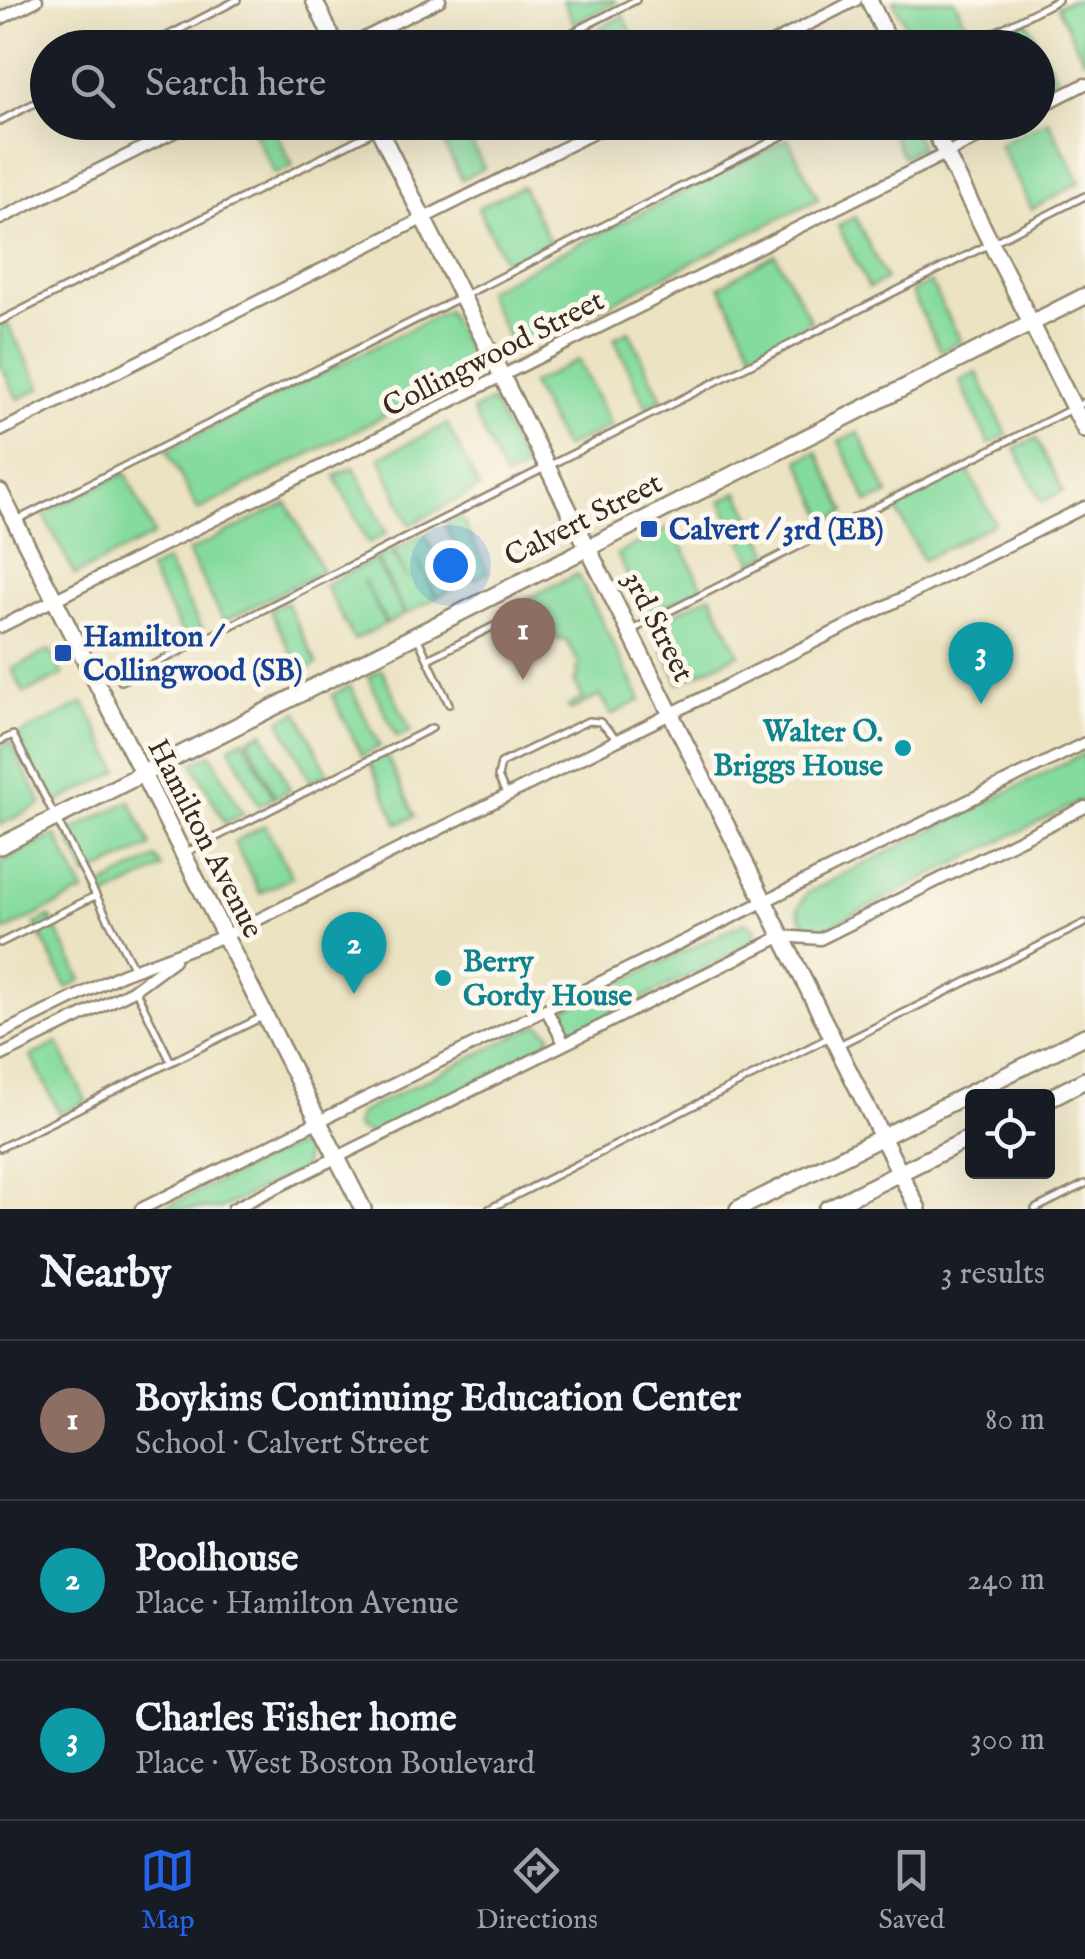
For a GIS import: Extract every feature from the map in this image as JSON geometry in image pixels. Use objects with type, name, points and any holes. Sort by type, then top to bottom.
[{"type":"street","points":[[0,19],[38,0]]},
{"type":"street","points":[[314,0],[331,30]]},
{"type":"street","points":[[378,30],[440,0]]},
{"type":"street","points":[[797,30],[856,0]]},
{"type":"street","points":[[868,0],[883,30]]},
{"type":"street","points":[[1055,99],[1085,84]]},
{"type":"street","points":[[0,220],[158,140]]},
{"type":"street","name":"3rd Street","points":[[389,140],[462,297],[918,1209]]},
{"type":"street","points":[[0,431],[579,140]]},
{"type":"street","points":[[939,140],[1031,322],[1079,405],[1085,430]]},
{"type":"street","name":"Collingwood Street","points":[[0,627],[974,140]]},
{"type":"street","name":"Calvert Street","points":[[0,846],[1085,296]]},
{"type":"street","name":"Hamilton Avenue","points":[[0,492],[363,1209]]},
{"type":"street","points":[[0,1034],[134,970],[225,936],[1085,507]]},
{"type":"street","points":[[142,1209],[1085,743]]},
{"type":"street","points":[[233,1209],[782,936],[820,939],[1085,807]]},
{"type":"street","points":[[0,1056],[134,988],[183,954]]},
{"type":"street","points":[[546,1009],[564,1043]]},
{"type":"street","points":[[738,1209],[1085,1036]]},
{"type":"street","points":[[1055,1095],[1085,1080]]},
{"type":"street","points":[[827,1209],[965,1140]]},
{"type":"lane","points":[[179,30],[237,0]]},
{"type":"lane","points":[[577,30],[636,0]]},
{"type":"lane","points":[[999,30],[1058,0]]},
{"type":"lane","points":[[0,120],[30,105]]},
{"type":"lane","points":[[0,320],[353,140]]},
{"type":"lane","points":[[14,522],[774,140]]},
{"type":"lane","points":[[121,681],[1085,196]]},
{"type":"lane","points":[[631,630],[1079,405]]},
{"type":"lane","points":[[428,659],[510,618]]},
{"type":"lane","points":[[415,634],[449,704]]},
{"type":"lane","points":[[507,796],[498,766],[534,747],[593,720],[604,724],[618,741]]},
{"type":"lane","points":[[183,854],[432,728]]},
{"type":"lane","points":[[0,741],[13,735],[134,970]]},
{"type":"lane","points":[[0,943],[95,896]]},
{"type":"lane","points":[[489,1209],[1085,923]]},
{"type":"lane","points":[[134,988],[172,1062]]},
{"type":"lane","points":[[0,1148],[264,1016]]},
{"type":"lane","points":[[1035,1209],[1085,1184]]},
{"type":"green space","points":[[563,0],[615,0],[616,3],[574,23]]},
{"type":"green space","points":[[893,0],[954,0],[969,29],[967,30],[908,30]]},
{"type":"green space","points":[[1070,0],[1085,0],[1085,62],[1057,6]]},
{"type":"green space","points":[[623,16],[631,30],[601,30]]},
{"type":"green space","points":[[1026,20],[1031,30],[1008,30]]},
{"type":"green space","points":[[1055,134],[1080,182],[1032,209],[999,144],[1007,140],[1055,140]]},
{"type":"green space","points":[[258,140],[280,140],[293,166],[275,174]]},
{"type":"green space","points":[[442,140],[470,140],[484,168],[462,179]]},
{"type":"green space","points":[[786,140],[818,199],[515,351],[485,291]]},
{"type":"green space","points":[[895,140],[918,140],[921,147],[903,156]]},
{"type":"green space","points":[[522,186],[550,242],[506,264],[478,208]]},
{"type":"green space","points":[[855,217],[886,279],[869,288],[838,226]]},
{"type":"green space","points":[[775,254],[811,321],[754,354],[720,286]]},
{"type":"green space","points":[[930,282],[961,341],[941,351],[911,292]]},
{"type":"green space","points":[[447,311],[477,369],[198,510],[167,450]]},
{"type":"green space","points":[[7,323],[41,388],[18,399],[0,364],[0,326]]},
{"type":"green space","points":[[629,331],[662,399],[646,406],[614,338]]},
{"type":"green space","points":[[578,360],[611,426],[564,448],[531,384]]},
{"type":"green space","points":[[977,373],[1007,435],[989,444],[960,381]]},
{"type":"green space","points":[[492,401],[525,469],[505,478],[473,411]]},
{"type":"green space","points":[[447,424],[479,488],[410,525],[380,457]]},
{"type":"green space","points":[[858,432],[888,494],[868,503],[839,441]]},
{"type":"green space","points":[[1036,438],[1063,491],[1042,502],[1015,448]]},
{"type":"green space","points":[[817,452],[846,512],[827,521],[799,460]]},
{"type":"green space","points":[[354,467],[387,533],[368,543],[335,476]]},
{"type":"green space","points":[[966,467],[995,523],[923,560],[894,504]]},
{"type":"green space","points":[[126,473],[154,535],[75,575],[43,513]]},
{"type":"green space","points":[[738,492],[770,553],[753,562],[721,501]]},
{"type":"green space","points":[[287,503],[322,571],[224,621],[188,552]]},
{"type":"green space","points":[[461,517],[488,572],[473,580],[445,525]]},
{"type":"green space","points":[[672,526],[703,588],[647,615],[617,554]]},
{"type":"green space","points":[[425,534],[453,589],[437,597],[417,559],[436,598],[406,614],[377,559],[392,551],[407,578],[394,550]]},
{"type":"green space","points":[[375,559],[404,614],[387,624],[363,580],[385,624],[354,640],[325,585]]},
{"type":"green space","points":[[166,561],[202,629],[185,638],[149,570]]},
{"type":"green space","points":[[578,574],[641,700],[611,715],[601,695],[570,710],[568,706],[583,698],[574,681],[580,666],[567,641],[554,638],[544,619],[533,623],[527,609],[518,603]]},
{"type":"green space","points":[[711,595],[739,654],[679,683],[651,625]]},
{"type":"green space","points":[[286,602],[317,664],[301,672],[270,610]]},
{"type":"green space","points":[[50,650],[63,675],[24,693],[12,669]]},
{"type":"green space","points":[[382,670],[411,731],[397,737],[368,677]]},
{"type":"green space","points":[[350,686],[380,746],[362,756],[332,695]]},
{"type":"green space","points":[[84,703],[119,771],[51,805],[17,736]]},
{"type":"green space","points":[[298,712],[328,773],[311,782],[280,720]]},
{"type":"green space","points":[[263,732],[290,790],[275,797],[248,739]]},
{"type":"green space","points":[[244,739],[274,798],[259,805],[230,746]]},
{"type":"green space","points":[[10,742],[42,804],[0,825],[0,747]]},
{"type":"green space","points":[[385,753],[415,816],[398,824],[369,761]]},
{"type":"green space","points":[[1085,753],[1085,799],[826,928],[811,927],[802,918],[798,909],[807,893]]},
{"type":"green space","points":[[211,754],[243,814],[225,823],[193,763]]},
{"type":"green space","points":[[130,801],[151,846],[87,876],[66,833]]},
{"type":"green space","points":[[265,825],[292,877],[260,893],[234,842]]},
{"type":"green space","points":[[56,835],[84,892],[2,932],[0,863]]},
{"type":"green space","points":[[156,858],[162,868],[101,900],[96,889]]},
{"type":"green space","points":[[50,917],[82,980],[67,988],[35,924]]},
{"type":"green space","points":[[745,922],[756,930],[751,944],[577,1032],[563,1027],[561,1018],[567,1008]]},
{"type":"green space","points":[[539,1024],[551,1034],[545,1048],[372,1134],[357,1129],[356,1120],[361,1112]]},
{"type":"green space","points":[[58,1043],[86,1101],[60,1114],[31,1056]]},
{"type":"green space","points":[[291,1147],[300,1147],[305,1154],[304,1168],[220,1209],[161,1209]]},
{"type":"place","name":"Calvert / 3rd (EB)","points":[[649,529]]},
{"type":"place","name":"Hamilton / Collingwood (SB)","points":[[63,653]]},
{"type":"place","name":"Boykins Continuing Education Center","points":[[523,680]]},
{"type":"place","name":"Charles Fisher home","points":[[981,704]]},
{"type":"place","name":"Walter O. Briggs House","points":[[903,748]]},
{"type":"place","name":"Berry Gordy House","points":[[443,978]]},
{"type":"place","name":"Poolhouse","points":[[354,994]]}]
